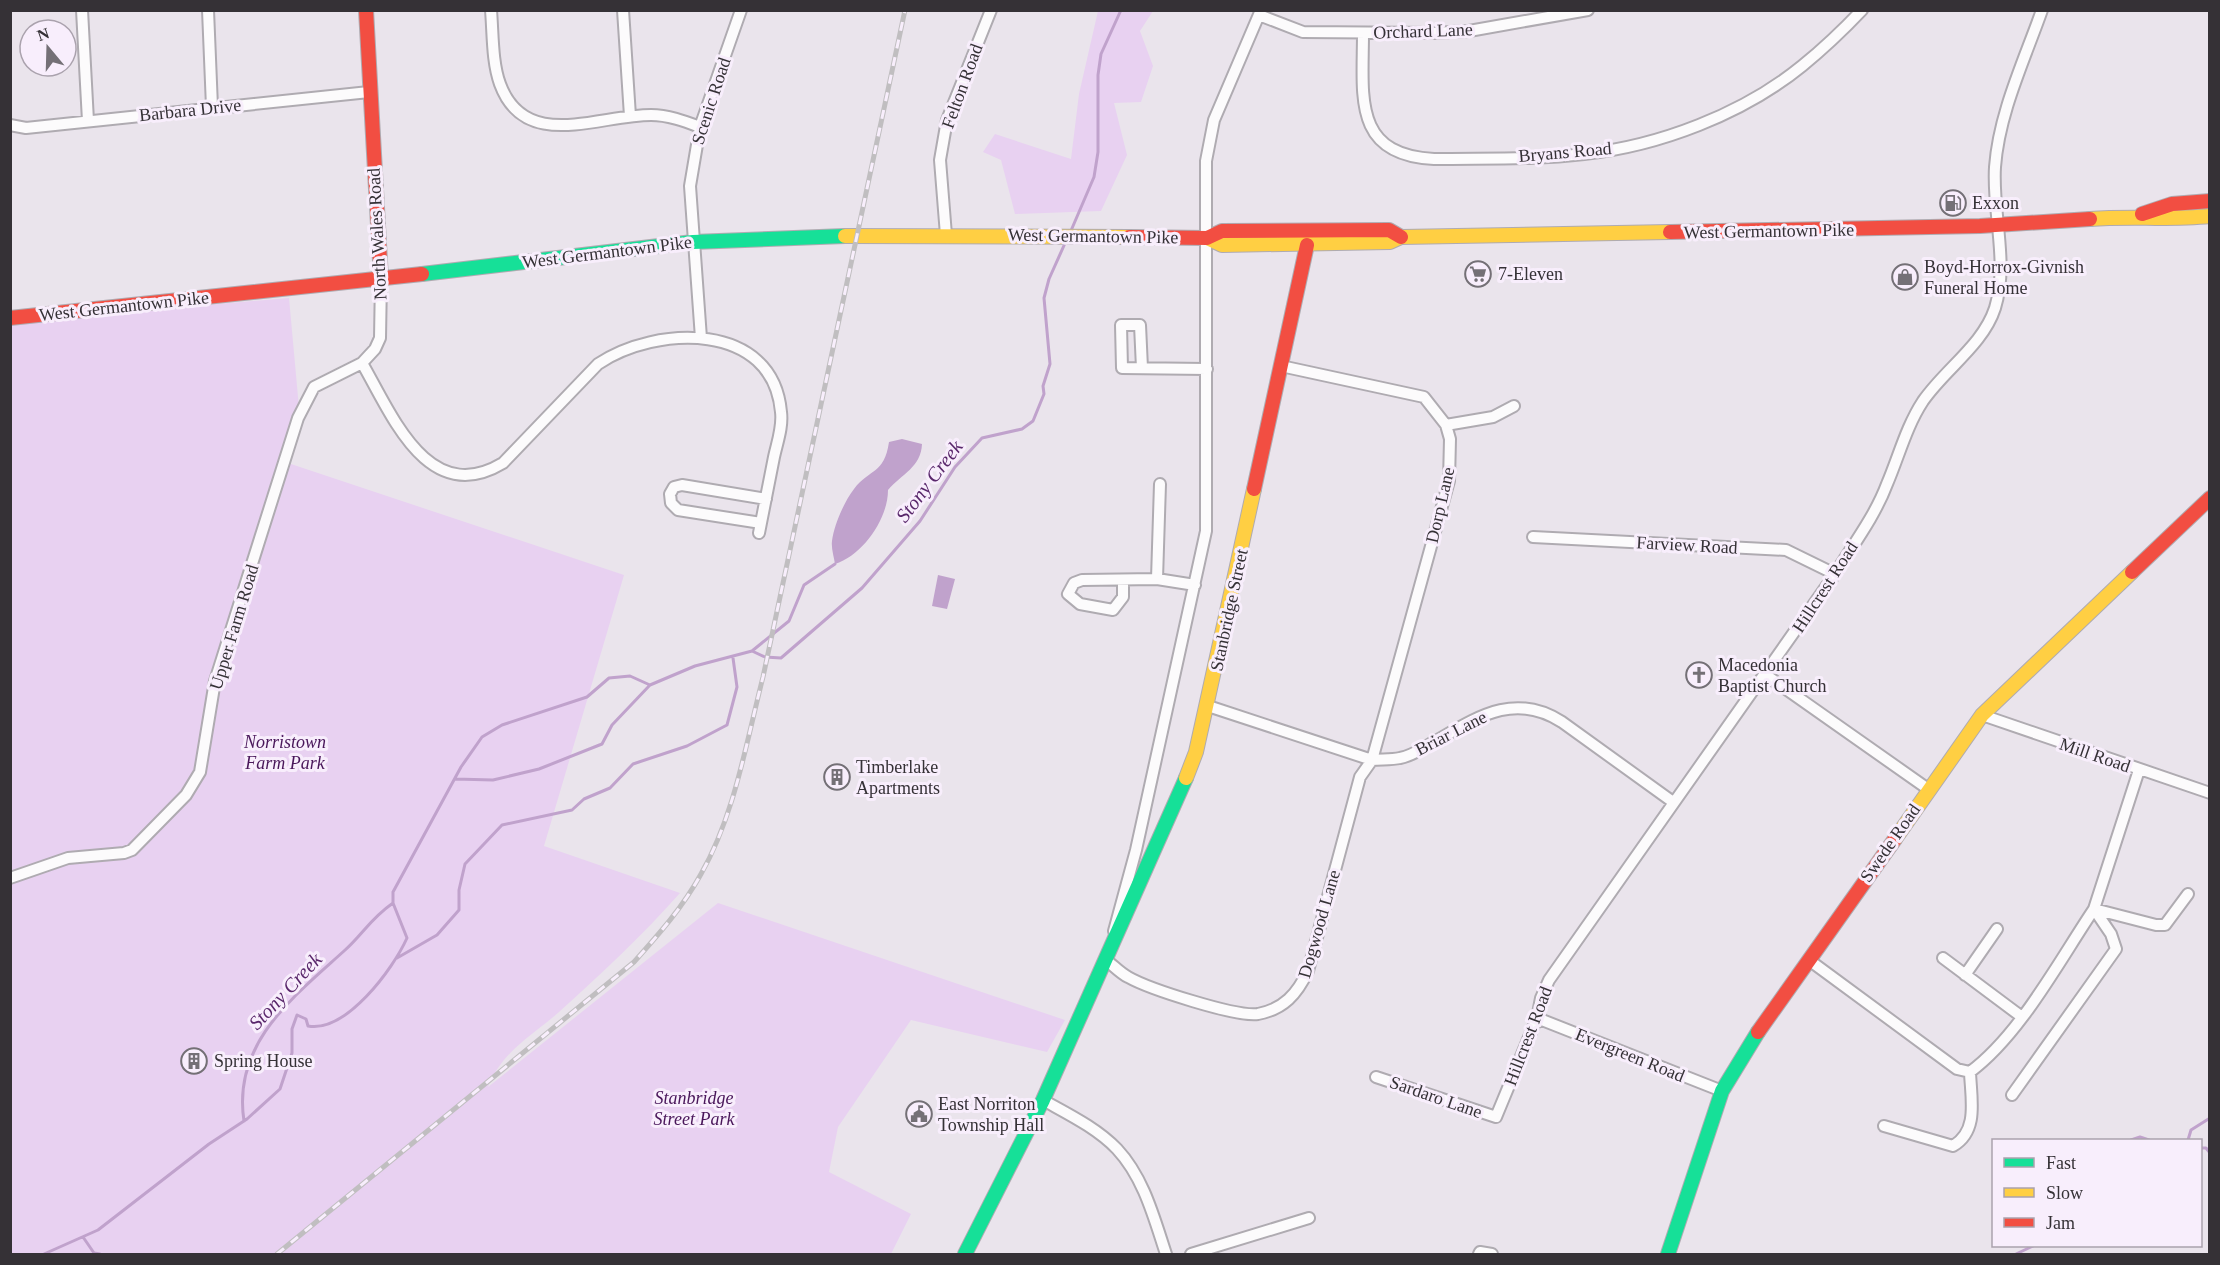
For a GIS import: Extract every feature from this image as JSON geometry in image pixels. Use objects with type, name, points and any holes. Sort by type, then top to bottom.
[{"type":"main road","name":"North Wales Road","points":[[366,10],[381,279]]},
{"type":"main road","name":"West Germantown Pike","points":[[2137,216],[2172,204],[2210,201]]},
{"type":"main road","name":"West Germantown Pike","points":[[10,318],[381,279],[693,242],[857,235],[946,235],[1207,238],[1222,245],[1307,246],[1390,242],[1401,237],[1999,226],[2137,216],[2170,220],[2210,216]]},
{"type":"main road","name":"West Germantown Pike","points":[[1207,238],[1222,231],[1389,230],[1401,237]]},
{"type":"main road","name":"Stanbridge Street","points":[[965,1254],[1043,1100],[1179,799],[1208,706],[1307,246]]},
{"type":"main road","name":"Swede Road","points":[[1668,1254],[1722,1091],[1745,1052],[1928,789],[1982,715],[2210,498]]},
{"type":"street","points":[[82,10],[88,121]]},
{"type":"street","points":[[208,10],[212,107]]},
{"type":"street","points":[[491,10],[499,82],[508,103],[522,115],[556,127],[630,116],[653,115],[678,118],[700,127]]},
{"type":"street","points":[[623,10],[630,116]]},
{"type":"street","name":"Scenic Road","points":[[701,338],[690,186],[700,127],[741,10]]},
{"type":"street","name":"Felton Road","points":[[946,235],[940,160],[947,120],[991,10]]},
{"type":"street","name":"Orchard Lane","points":[[1260,13],[1304,32],[1363,33],[1469,31],[1588,10]]},
{"type":"street","name":"Bryans Road","points":[[1363,33],[1365,109],[1377,137],[1388,149],[1416,158],[1434,159],[1545,156],[1585,154],[1627,146],[1669,134],[1716,116],[1751,99],[1801,67],[1862,10]]},
{"type":"street","name":"Hillcrest Road","points":[[1496,1118],[1537,1018],[1540,998],[1549,980],[1673,802],[1766,675],[1834,574],[1872,514],[1887,485],[1907,430],[1924,400],[1988,325],[1995,306],[2000,280],[1995,168],[1999,139],[2042,10]]},
{"type":"street","name":"Stanbridge Street","points":[[1106,960],[1136,850],[1206,531],[1206,161],[1214,120],[1260,13]]},
{"type":"street","name":"Barbara Drive","points":[[10,125],[26,128],[369,92]]},
{"type":"street","name":"North Wales Road","points":[[362,363],[378,343],[381,279]]},
{"type":"street","points":[[362,363],[423,460],[440,470],[461,475],[493,469],[503,463],[606,359],[639,345],[701,338],[732,344],[751,356],[772,379],[780,402],[781,423],[766,499],[760,528],[678,510],[672,506],[670,494],[674,487],[682,485],[766,499]]},
{"type":"street","name":"Upper Farm Road","points":[[10,878],[68,858],[124,853],[132,850],[193,785],[204,758],[215,681],[303,406],[310,391],[322,381],[362,363]]},
{"type":"street","points":[[1281,366],[1424,397],[1446,425],[1493,417],[1514,406]]},
{"type":"street","points":[[1142,368],[1207,369]]},
{"type":"street","name":"Dorp Lane","points":[[1372,760],[1449,481],[1450,439],[1446,425]]},
{"type":"street","points":[[1157,579],[1160,484]]},
{"type":"street","name":"Farview Road","points":[[1533,537],[1786,550],[1834,574]]},
{"type":"street","points":[[1123,581],[1123,597],[1113,609],[1080,604],[1068,594],[1074,583],[1082,580],[1157,579],[1195,585]]},
{"type":"street","points":[[1766,675],[1928,789]]},
{"type":"street","name":"Briar Lane","points":[[1208,706],[1372,760],[1401,758],[1485,714],[1517,707],[1533,709],[1548,713],[1562,722],[1673,802]]},
{"type":"street","name":"Mill Road","points":[[1982,715],[2210,793]]},
{"type":"street","name":"Dogwood Lane","points":[[1106,960],[1128,977],[1153,987],[1240,1013],[1255,1014],[1285,1004],[1298,992],[1308,971],[1360,777],[1372,760]]},
{"type":"street","points":[[1809,960],[1957,1070],[1970,1072],[1983,1063],[2022,1017],[2094,909],[2139,770]]},
{"type":"street","points":[[2094,909],[2164,925],[2188,894]]},
{"type":"street","points":[[2012,1095],[2116,949],[2111,934],[2094,909]]},
{"type":"street","points":[[1965,975],[1997,929]]},
{"type":"street","points":[[1943,958],[2022,1017]]},
{"type":"street","name":"Evergreen Road","points":[[1537,1018],[1722,1091]]},
{"type":"street","points":[[1884,1126],[1953,1146],[1963,1140],[1971,1126],[1972,1117],[1970,1072]]},
{"type":"street","name":"Sardaro Lane","points":[[1376,1077],[1496,1118]]},
{"type":"street","points":[[1043,1100],[1116,1147],[1130,1164],[1153,1213],[1166,1254]]},
{"type":"street","points":[[1191,1254],[1310,1218]]},
{"type":"street","points":[[1480,1253],[1492,1254]]},
{"type":"green space","points":[[1098,11],[1153,11],[1140,31],[1153,66],[1141,102],[1114,103],[1127,155],[1101,211],[1015,214],[1001,160],[983,152],[995,134],[1071,159],[1079,94]]},
{"type":"green space","name":"Norristown Farm Park","points":[[289,298],[299,408],[282,461],[624,575],[544,846],[680,893],[606,969],[509,1054],[494,1074],[488,1087],[718,903],[1065,1020],[1047,1052],[911,1020],[838,1127],[829,1172],[911,1214],[891,1254],[11,1254],[11,321]]},
{"type":"shaded area","points":[[902,439],[922,444],[918,459],[910,470],[888,490],[884,513],[872,534],[855,553],[835,564],[832,547],[833,535],[847,500],[860,482],[880,466],[887,453],[889,442]]},
{"type":"shaded area","points":[[938,575],[955,579],[947,609],[932,606]]},
{"type":"waterway","name":"Stony Creek","points":[[1070,233],[1094,177],[1098,152],[1098,75],[1101,54],[1121,10]]},
{"type":"waterway","name":"Stony Creek","points":[[44,1254],[98,1230],[209,1144],[247,1119],[280,1089],[292,1053],[292,1029],[297,1015],[306,1019],[308,1026],[323,1026],[338,1020],[380,981],[407,938],[393,903],[393,892],[461,767],[482,737],[502,725],[587,697],[609,678],[630,676],[650,685],[695,666],[752,651],[765,657],[781,658],[862,588],[920,521],[955,467],[982,438],[1022,429],[1033,421],[1044,394],[1043,386],[1050,364],[1044,298],[1049,279],[1066,241]]},
{"type":"waterway","name":"Stony Creek","points":[[752,651],[789,621],[804,585],[835,564]]},
{"type":"waterway","name":"Stony Creek","points":[[397,958],[437,935],[459,910],[459,890],[465,864],[502,825],[572,810],[584,799],[610,788],[633,764],[687,746],[727,725],[737,687],[733,658]]},
{"type":"waterway","name":"Stony Creek","points":[[455,779],[493,780],[539,769],[602,744],[612,725],[650,685]]},
{"type":"waterway","name":"Stony Creek","points":[[244,1121],[243,1094],[247,1069],[270,1025],[286,1005],[393,903]]},
{"type":"waterway","points":[[2188,1139],[2191,1130],[2210,1118]]},
{"type":"waterway","points":[[2134,1139],[2140,1137],[2146,1139]]},
{"type":"waterway","points":[[2202,1148],[2206,1148],[2210,1153]]},
{"type":"waterway","points":[[83,1237],[94,1253],[100,1254]]},
{"type":"waterway","points":[[2016,1254],[2031,1247]]},
{"type":"railway","points":[[277,1254],[634,962],[686,898],[713,851],[731,803],[763,677],[905,10]]},
{"type":"traffic: fast","points":[[422,274],[693,242],[845,236]]},
{"type":"traffic: fast","points":[[965,1254],[1043,1100],[1186,778]]},
{"type":"traffic: fast","points":[[1668,1254],[1722,1091],[1758,1032]]},
{"type":"traffic: slow","points":[[2090,219],[2210,216]]},
{"type":"traffic: slow","points":[[1207,238],[1222,245],[1390,242],[1401,237],[1670,232]]},
{"type":"traffic: slow","points":[[845,236],[1129,237]]},
{"type":"traffic: slow","points":[[1186,778],[1196,752],[1254,489]]},
{"type":"traffic: slow","points":[[1895,839],[1982,715],[2132,572]]},
{"type":"traffic: jam","points":[[366,10],[381,279]]},
{"type":"traffic: jam","points":[[2142,214],[2172,204],[2210,201]]},
{"type":"traffic: jam","points":[[1670,232],[1980,226],[2090,219]]},
{"type":"traffic: jam","points":[[1129,237],[1207,238],[1222,231],[1389,230],[1401,237]]},
{"type":"traffic: jam","points":[[1254,489],[1307,245]]},
{"type":"traffic: jam","points":[[10,318],[422,274]]},
{"type":"traffic: jam","points":[[2132,572],[2210,498]]},
{"type":"traffic: jam","points":[[1758,1032],[1895,839]]},
{"type":"place","name":"Exxon","points":[[1953,203]]},
{"type":"place","name":"7-Eleven","points":[[1478,274]]},
{"type":"place","name":"Boyd-Horrox-Givnish Funeral Home","points":[[1905,277]]},
{"type":"place","name":"Macedonia Baptist Church","points":[[1699,675]]},
{"type":"place","name":"Timberlake Apartments","points":[[837,777]]},
{"type":"place","name":"Spring House","points":[[194,1061]]},
{"type":"place","name":"East Norriton Township Hall","points":[[919,1114]]},
{"type":"park label","name":"Stanbridge Street Park","points":[[694,1108]]}]
